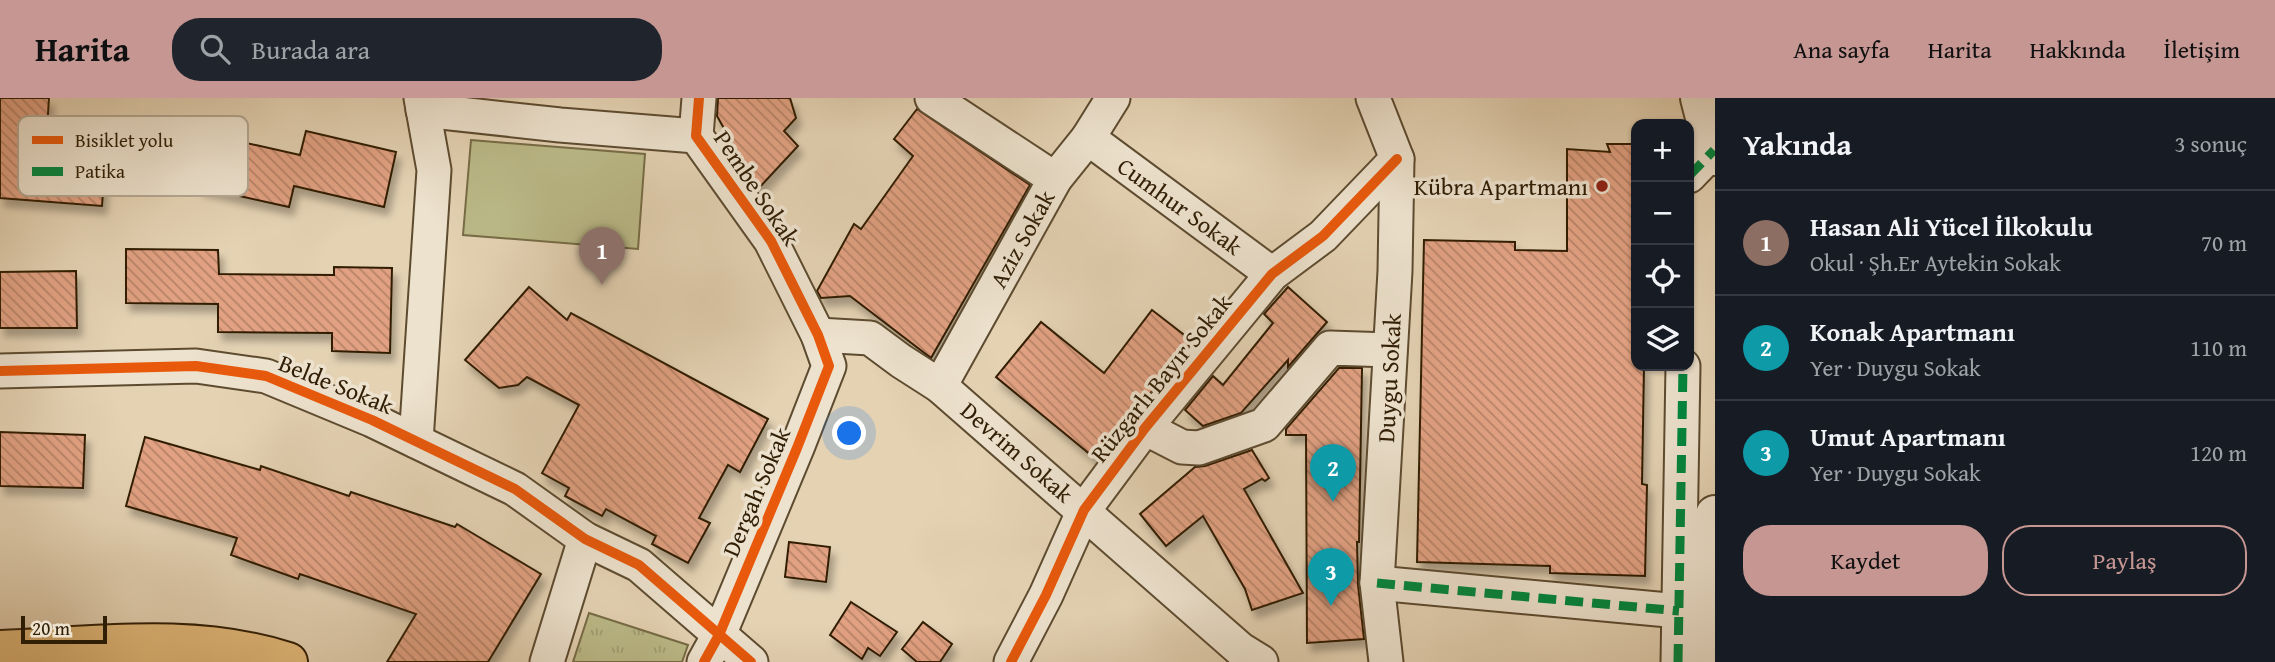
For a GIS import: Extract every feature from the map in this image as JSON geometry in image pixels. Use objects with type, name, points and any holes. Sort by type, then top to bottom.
[{"type":"main road","points":[[0,650],[181,642],[259,653],[288,662]]},
{"type":"street","name":"Pembe Sokak","points":[[699,98],[696,136],[771,241],[818,335]]},
{"type":"street","points":[[932,98],[1055,179]]},
{"type":"street","name":"Aziz Sokak","points":[[940,386],[1055,179],[1088,138],[1113,98]]},
{"type":"street","name":"Duygu Sokak","points":[[1373,98],[1398,159],[1377,583],[1386,662]]},
{"type":"street","points":[[1699,98],[1706,161]]},
{"type":"street","points":[[416,441],[434,170],[422,104],[560,111],[696,136]]},
{"type":"street","name":"Cumhur Sokak","points":[[1088,138],[1272,274]]},
{"type":"street","name":"Rüzgarlı Bayır Sokak","points":[[1011,662],[1046,595],[1084,510],[1145,428],[1272,274],[1323,236],[1398,159]]},
{"type":"street","name":"Devrim Sokak","points":[[818,335],[870,338],[940,386],[1240,649],[1261,662]]},
{"type":"street","name":"Dergah Sokak","points":[[711,649],[829,366],[818,335]]},
{"type":"street","points":[[1145,428],[1182,447],[1199,449],[1264,425],[1330,348],[1390,350]]},
{"type":"street","name":"Belde Sokak","points":[[0,371],[196,366],[266,376],[372,420],[515,489],[585,539],[639,565],[711,649],[751,662]]},
{"type":"street","points":[[1678,662],[1683,371]]},
{"type":"street","points":[[1710,662],[1715,515]]},
{"type":"street","points":[[547,662],[585,539]]},
{"type":"street","points":[[1377,583],[1679,611]]},
{"type":"green space","points":[[471,140],[645,154],[638,249],[463,235]]},
{"type":"green space","points":[[589,613],[688,645],[682,662],[573,662]]},
{"type":"building","points":[[0,98],[49,98],[48,116],[18,116],[18,196],[103,196],[102,206],[0,198]]},
{"type":"building","points":[[718,98],[790,98],[796,118],[784,131],[798,146],[758,189],[717,116]]},
{"type":"building","points":[[917,109],[1030,185],[931,358],[850,296],[821,298],[817,291],[854,224],[861,229],[913,156],[894,139]]},
{"type":"building","points":[[306,131],[396,152],[384,207],[294,186],[289,207],[240,196],[248,196],[248,143],[300,155]]},
{"type":"building","points":[[1607,144],[1631,144],[1631,371],[1644,371],[1642,484],[1647,485],[1645,576],[1550,573],[1550,566],[1417,562],[1424,240],[1515,242],[1515,250],[1567,251],[1567,149],[1610,152]]},
{"type":"building","points":[[126,249],[218,250],[219,274],[334,275],[334,267],[392,268],[390,353],[332,351],[332,333],[218,332],[218,304],[126,303]]},
{"type":"building","points":[[76,271],[77,328],[0,328],[0,272]]},
{"type":"building","points":[[529,287],[567,320],[571,313],[768,419],[740,472],[728,465],[699,518],[710,523],[688,563],[652,544],[656,536],[606,509],[602,516],[565,496],[569,488],[542,473],[579,405],[527,377],[518,385],[499,388],[465,360]]},
{"type":"building","points":[[1288,287],[1327,322],[1288,367],[1288,360],[1241,413],[1203,426],[1185,410],[1213,376],[1223,385],[1273,323],[1264,314]]},
{"type":"building","points":[[1152,310],[1192,341],[1097,460],[996,377],[1041,322],[1104,373]]},
{"type":"building","points":[[1339,368],[1362,368],[1357,542],[1364,639],[1307,643],[1306,435],[1286,435],[1286,429]]},
{"type":"building","points":[[0,432],[85,435],[83,488],[0,486]]},
{"type":"building","points":[[145,437],[260,470],[261,466],[349,496],[351,492],[455,527],[457,524],[541,574],[488,662],[387,662],[416,614],[300,574],[298,579],[231,555],[237,538],[126,506]]},
{"type":"building","points":[[1252,450],[1269,478],[1244,489],[1303,593],[1252,610],[1245,589],[1203,516],[1166,546],[1140,514],[1195,467]]},
{"type":"building","points":[[789,542],[830,547],[826,582],[785,577]]},
{"type":"building","points":[[851,602],[897,632],[880,656],[868,648],[862,659],[830,635]]},
{"type":"building","points":[[923,622],[952,644],[940,662],[917,662],[902,649]]},
{"type":"marked path","points":[[1694,171],[1714,150]]},
{"type":"marked path","points":[[1678,662],[1683,371]]},
{"type":"marked path","points":[[1377,583],[1679,611]]},
{"type":"cycle path","points":[[699,98],[696,136],[771,241],[818,335],[829,366],[719,635],[704,662]]},
{"type":"cycle path","points":[[1011,662],[1046,595],[1084,510],[1145,428],[1272,274],[1323,236],[1397,159]]},
{"type":"cycle path","points":[[0,371],[196,366],[266,376],[372,420],[515,489],[585,539],[639,565],[751,662]]},
{"type":"place","name":"Kübra Apartmanı","points":[[1602,186]]},
{"type":"place","name":"Hasan Ali Yücel İlkokulu","points":[[602,285]]},
{"type":"place","name":"Konak Apartmanı","points":[[1333,502]]},
{"type":"place","name":"Umut Apartmanı","points":[[1331,606]]}]
